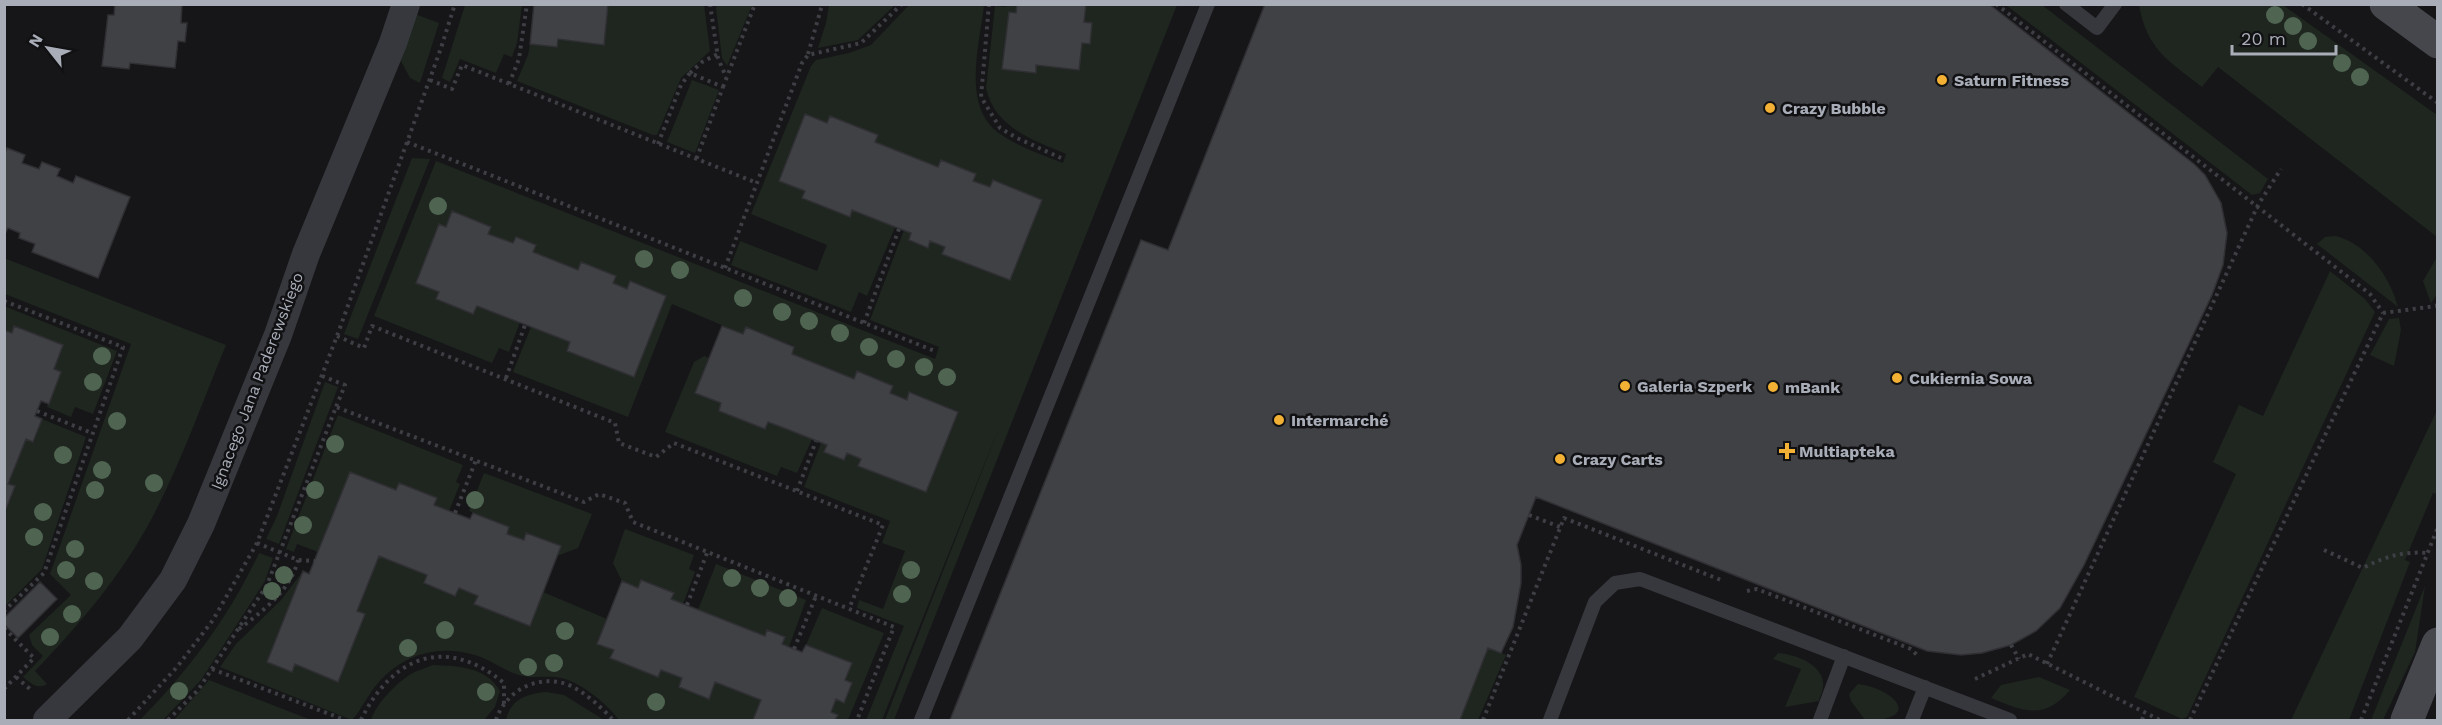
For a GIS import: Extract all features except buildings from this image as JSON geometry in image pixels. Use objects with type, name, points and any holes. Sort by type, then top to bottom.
[{"type":"street","name":"Ignacego Jana Paderewskiego","points":[[47,720],[130,638],[173,580],[201,524],[278,335],[306,254],[393,43],[406,4]]},
{"type":"street","points":[[2395,7],[2438,42]]},
{"type":"street","points":[[2407,720],[2438,644]]},
{"type":"lane","points":[[921,720],[1208,4]]},
{"type":"lane","points":[[2066,4],[2097,28],[2115,4]]},
{"type":"lane","points":[[1550,720],[1595,602],[1615,583],[1640,579],[1925,687],[2002,719]]},
{"type":"lane","points":[[1820,720],[1844,656]]},
{"type":"lane","points":[[1912,720],[1925,687]]},
{"type":"path","points":[[128,720],[177,667],[213,620],[257,543],[337,336],[430,80],[455,4]]},
{"type":"path","points":[[509,84],[519,59],[527,4]]},
{"type":"path","points":[[710,4],[718,54],[727,78]]},
{"type":"path","points":[[696,160],[755,4]]},
{"type":"path","points":[[808,55],[861,43],[902,4]]},
{"type":"path","points":[[989,4],[981,97],[1000,128],[1061,158]]},
{"type":"path","points":[[1996,4],[2370,294],[2383,313]]},
{"type":"path","points":[[2302,4],[2438,103]]},
{"type":"path","points":[[725,268],[802,63],[808,55],[822,5]]},
{"type":"path","points":[[658,144],[681,85],[702,62],[718,54]]},
{"type":"path","points":[[430,80],[452,89],[462,65],[757,183]]},
{"type":"path","points":[[690,74],[723,87]]},
{"type":"path","points":[[407,142],[935,351]]},
{"type":"path","points":[[2047,664],[2258,206],[2281,170]]},
{"type":"path","points":[[864,323],[899,229]]},
{"type":"path","points":[[4,301],[123,347],[44,573],[4,611]]},
{"type":"path","points":[[2383,313],[2438,304]]},
{"type":"path","points":[[2190,720],[2383,313]]},
{"type":"path","points":[[506,378],[525,325]]},
{"type":"path","points":[[337,336],[364,348],[372,326],[615,423],[619,443],[656,457],[674,443],[883,525],[849,609]]},
{"type":"path","points":[[168,720],[198,690],[267,585],[345,385],[322,376]]},
{"type":"path","points":[[336,407],[584,502],[599,494],[625,503],[633,522],[894,627],[857,720]]},
{"type":"path","points":[[37,411],[93,433]]},
{"type":"path","points":[[797,491],[816,441]]},
{"type":"path","points":[[455,513],[476,460]]},
{"type":"path","points":[[1529,515],[1560,527]]},
{"type":"path","points":[[2361,720],[2438,527]]},
{"type":"path","points":[[257,543],[298,560],[315,561]]},
{"type":"path","points":[[2324,550],[2363,568],[2392,555],[2409,551],[2427,553]]},
{"type":"path","points":[[687,605],[707,553]]},
{"type":"path","points":[[235,632],[263,612],[276,598],[295,573],[298,560]]},
{"type":"path","points":[[1747,591],[1757,589],[1911,649],[1922,661]]},
{"type":"path","points":[[794,649],[816,596]]},
{"type":"path","points":[[4,628],[34,658],[4,689]]},
{"type":"path","points":[[2011,645],[2019,659]]},
{"type":"path","points":[[1965,703],[1973,679],[2028,654],[2160,720]]},
{"type":"path","points":[[362,720],[375,695],[387,679],[403,667],[421,659],[441,657],[476,663],[504,682],[504,704]]},
{"type":"path","points":[[212,669],[345,720]]},
{"type":"path","points":[[495,720],[504,704],[517,691],[532,683],[549,681],[566,684],[581,692],[613,720]]},
{"type":"path","points":[[2142,720],[2144,714]]},
{"type":"shaded area","points":[[829,4],[895,5],[858,40],[818,48]]},
{"type":"shaded area","points":[[465,5],[522,5],[517,43],[512,57],[504,54],[496,73],[460,59],[450,82],[442,78]]},
{"type":"shaded area","points":[[608,5],[704,5],[710,51],[681,78],[657,135],[517,81],[530,44],[557,47],[558,39],[604,44]]},
{"type":"shaded area","points":[[717,5],[752,5],[727,66],[722,58]]},
{"type":"shaded area","points":[[909,5],[984,5],[977,55],[976,91],[987,121],[1006,138],[1063,163],[1066,154],[1017,131],[998,113],[991,102],[986,88],[995,6],[1017,5],[1016,13],[1009,12],[1002,69],[1036,72],[1036,65],[1079,69],[1082,43],[1090,43],[1092,23],[1084,22],[1086,5],[1177,5],[894,720],[885,720],[1000,425],[882,720],[866,720],[904,626],[857,608],[859,600],[883,609],[905,551],[882,543],[890,521],[804,487],[821,443],[827,445],[825,452],[844,460],[847,453],[861,459],[859,466],[926,492],[958,411],[910,392],[907,400],[890,393],[892,385],[857,371],[854,379],[792,354],[794,346],[746,327],[743,334],[672,304],[628,417],[513,372],[531,327],[570,342],[567,351],[634,377],[666,296],[630,282],[627,289],[613,283],[615,276],[581,262],[578,270],[533,252],[536,244],[516,237],[513,243],[488,234],[490,227],[452,211],[446,227],[439,225],[416,283],[439,292],[437,300],[473,314],[477,306],[520,322],[509,352],[499,348],[492,363],[374,316],[436,161],[935,359],[939,347],[870,320],[904,230],[911,233],[909,241],[927,248],[930,241],[945,247],[942,254],[1009,280],[1042,200],[993,180],[990,187],[973,181],[976,174],[941,160],[938,167],[875,142],[878,135],[830,116],[827,123],[806,115],[779,181],[805,191],[803,199],[849,217],[852,210],[895,227],[867,296],[859,292],[851,312],[731,265],[740,241],[817,271],[827,245],[751,214],[811,66],[816,60],[849,53],[871,45]]},
{"type":"shaded area","points":[[2006,5],[2042,5],[2268,179],[2260,193],[2252,195]]},
{"type":"shaded area","points":[[2139,5],[2283,5],[2437,115],[2437,237],[2218,67],[2202,87],[2179,70],[2154,44]]},
{"type":"shaded area","points":[[415,14],[439,23],[420,83],[410,78],[401,61]]},
{"type":"shaded area","points":[[692,80],[719,90],[695,153],[667,142]]},
{"type":"shaded area","points":[[412,158],[430,159],[358,339],[344,334]]},
{"type":"shaded area","points":[[2336,236],[2358,246],[2376,263],[2389,284],[2398,307],[2317,244],[2325,237]]},
{"type":"shaded area","points":[[2437,257],[2437,294],[2431,303],[2423,281]]},
{"type":"shaded area","points":[[4,258],[226,345],[182,454],[152,518],[127,560],[99,599],[35,671],[47,684],[43,686],[34,685],[23,677],[43,656],[32,645],[29,635],[71,595],[50,574],[131,344],[5,294]]},
{"type":"shaded area","points":[[2330,271],[2365,299],[2375,312],[2187,717],[2182,719],[2134,697],[2236,474],[2213,462],[2239,405],[2263,416]]},
{"type":"shaded area","points":[[4,306],[117,351],[93,414],[75,407],[71,417],[47,407],[61,372],[54,369],[63,345],[15,326],[11,333],[5,330]]},
{"type":"shaded area","points":[[2399,318],[2401,330],[2394,366],[2370,355],[2389,319]]},
{"type":"shaded area","points":[[704,356],[709,358],[696,393],[721,403],[719,411],[764,429],[768,422],[812,439],[797,473],[781,467],[777,476],[665,432],[694,362]]},
{"type":"shaded area","points":[[325,382],[338,387],[279,544],[266,539],[277,516]]},
{"type":"shaded area","points":[[2437,410],[2437,494],[2433,493],[2405,560],[2410,562],[2349,720],[2291,720]]},
{"type":"shaded area","points":[[338,415],[463,465],[456,482],[460,484],[449,511],[434,505],[436,498],[400,483],[396,490],[350,472],[318,552],[297,544],[294,552],[286,549]]},
{"type":"shaded area","points":[[42,419],[86,437],[42,569],[5,606],[5,514],[15,487],[8,484],[26,439],[34,442]]},
{"type":"shaded area","points":[[484,473],[592,514],[578,548],[557,556],[561,546],[527,533],[524,540],[507,534],[509,527],[469,511]]},
{"type":"shaded area","points":[[625,529],[694,555],[689,569],[695,572],[683,604],[671,599],[673,593],[642,580],[638,588],[622,581],[613,563]]},
{"type":"shaded area","points":[[259,553],[273,558],[265,581],[201,680],[163,720],[140,720],[207,642],[235,599]]},
{"type":"shaded area","points":[[379,556],[427,575],[424,584],[455,596],[459,588],[478,596],[474,604],[529,626],[543,592],[607,619],[597,644],[614,650],[611,658],[657,677],[661,670],[682,678],[679,687],[709,698],[715,682],[761,700],[753,720],[619,720],[599,699],[574,682],[556,677],[532,677],[518,674],[464,652],[437,651],[411,658],[388,673],[371,692],[352,720],[220,667],[236,644],[281,600],[303,571],[267,662],[291,672],[295,664],[338,681],[364,615],[357,611]]},
{"type":"shaded area","points":[[716,564],[806,600],[789,647],[782,644],[785,636],[767,630],[765,636],[698,610]]},
{"type":"shaded area","points":[[2425,586],[2415,652],[2383,720],[2371,720]]},
{"type":"shaded area","points":[[822,608],[884,633],[848,720],[835,720],[837,715],[831,712],[836,699],[844,702],[852,684],[845,680],[852,663],[806,645]]},
{"type":"shaded area","points":[[1488,648],[1506,655],[1478,720],[1460,720]]},
{"type":"shaded area","points":[[1778,653],[1800,658],[1815,667],[1823,679],[1819,701],[1785,707],[1801,669],[1773,659]]},
{"type":"shaded area","points":[[433,665],[471,669],[480,672],[494,683],[500,691],[495,707],[484,720],[371,720],[387,694],[399,683],[414,673]]},
{"type":"shaded area","points":[[2039,677],[2070,690],[2060,700],[2042,710],[2013,707],[1991,698],[2001,685]]},
{"type":"shaded area","points":[[209,680],[311,720],[174,720]]},
{"type":"shaded area","points":[[1858,684],[1884,692],[1898,704],[1898,710],[1893,716],[1865,720],[1851,701],[1849,694]]},
{"type":"shaded area","points":[[546,692],[564,695],[604,720],[506,720],[512,707],[520,699]]},
{"type":"place","name":"Saturn Fitness","points":[[1942,80]]},
{"type":"place","name":"Crazy Bubble","points":[[1770,108]]},
{"type":"place","name":"Cukiernia Sowa","points":[[1897,378]]},
{"type":"place","name":"Galeria Szperk","points":[[1625,386]]},
{"type":"place","name":"mBank","points":[[1773,387]]},
{"type":"place","name":"Intermarché","points":[[1279,420]]},
{"type":"place","name":"Multiapteka","points":[[1787,451]]},
{"type":"place","name":"Crazy Carts","points":[[1560,459]]}]
